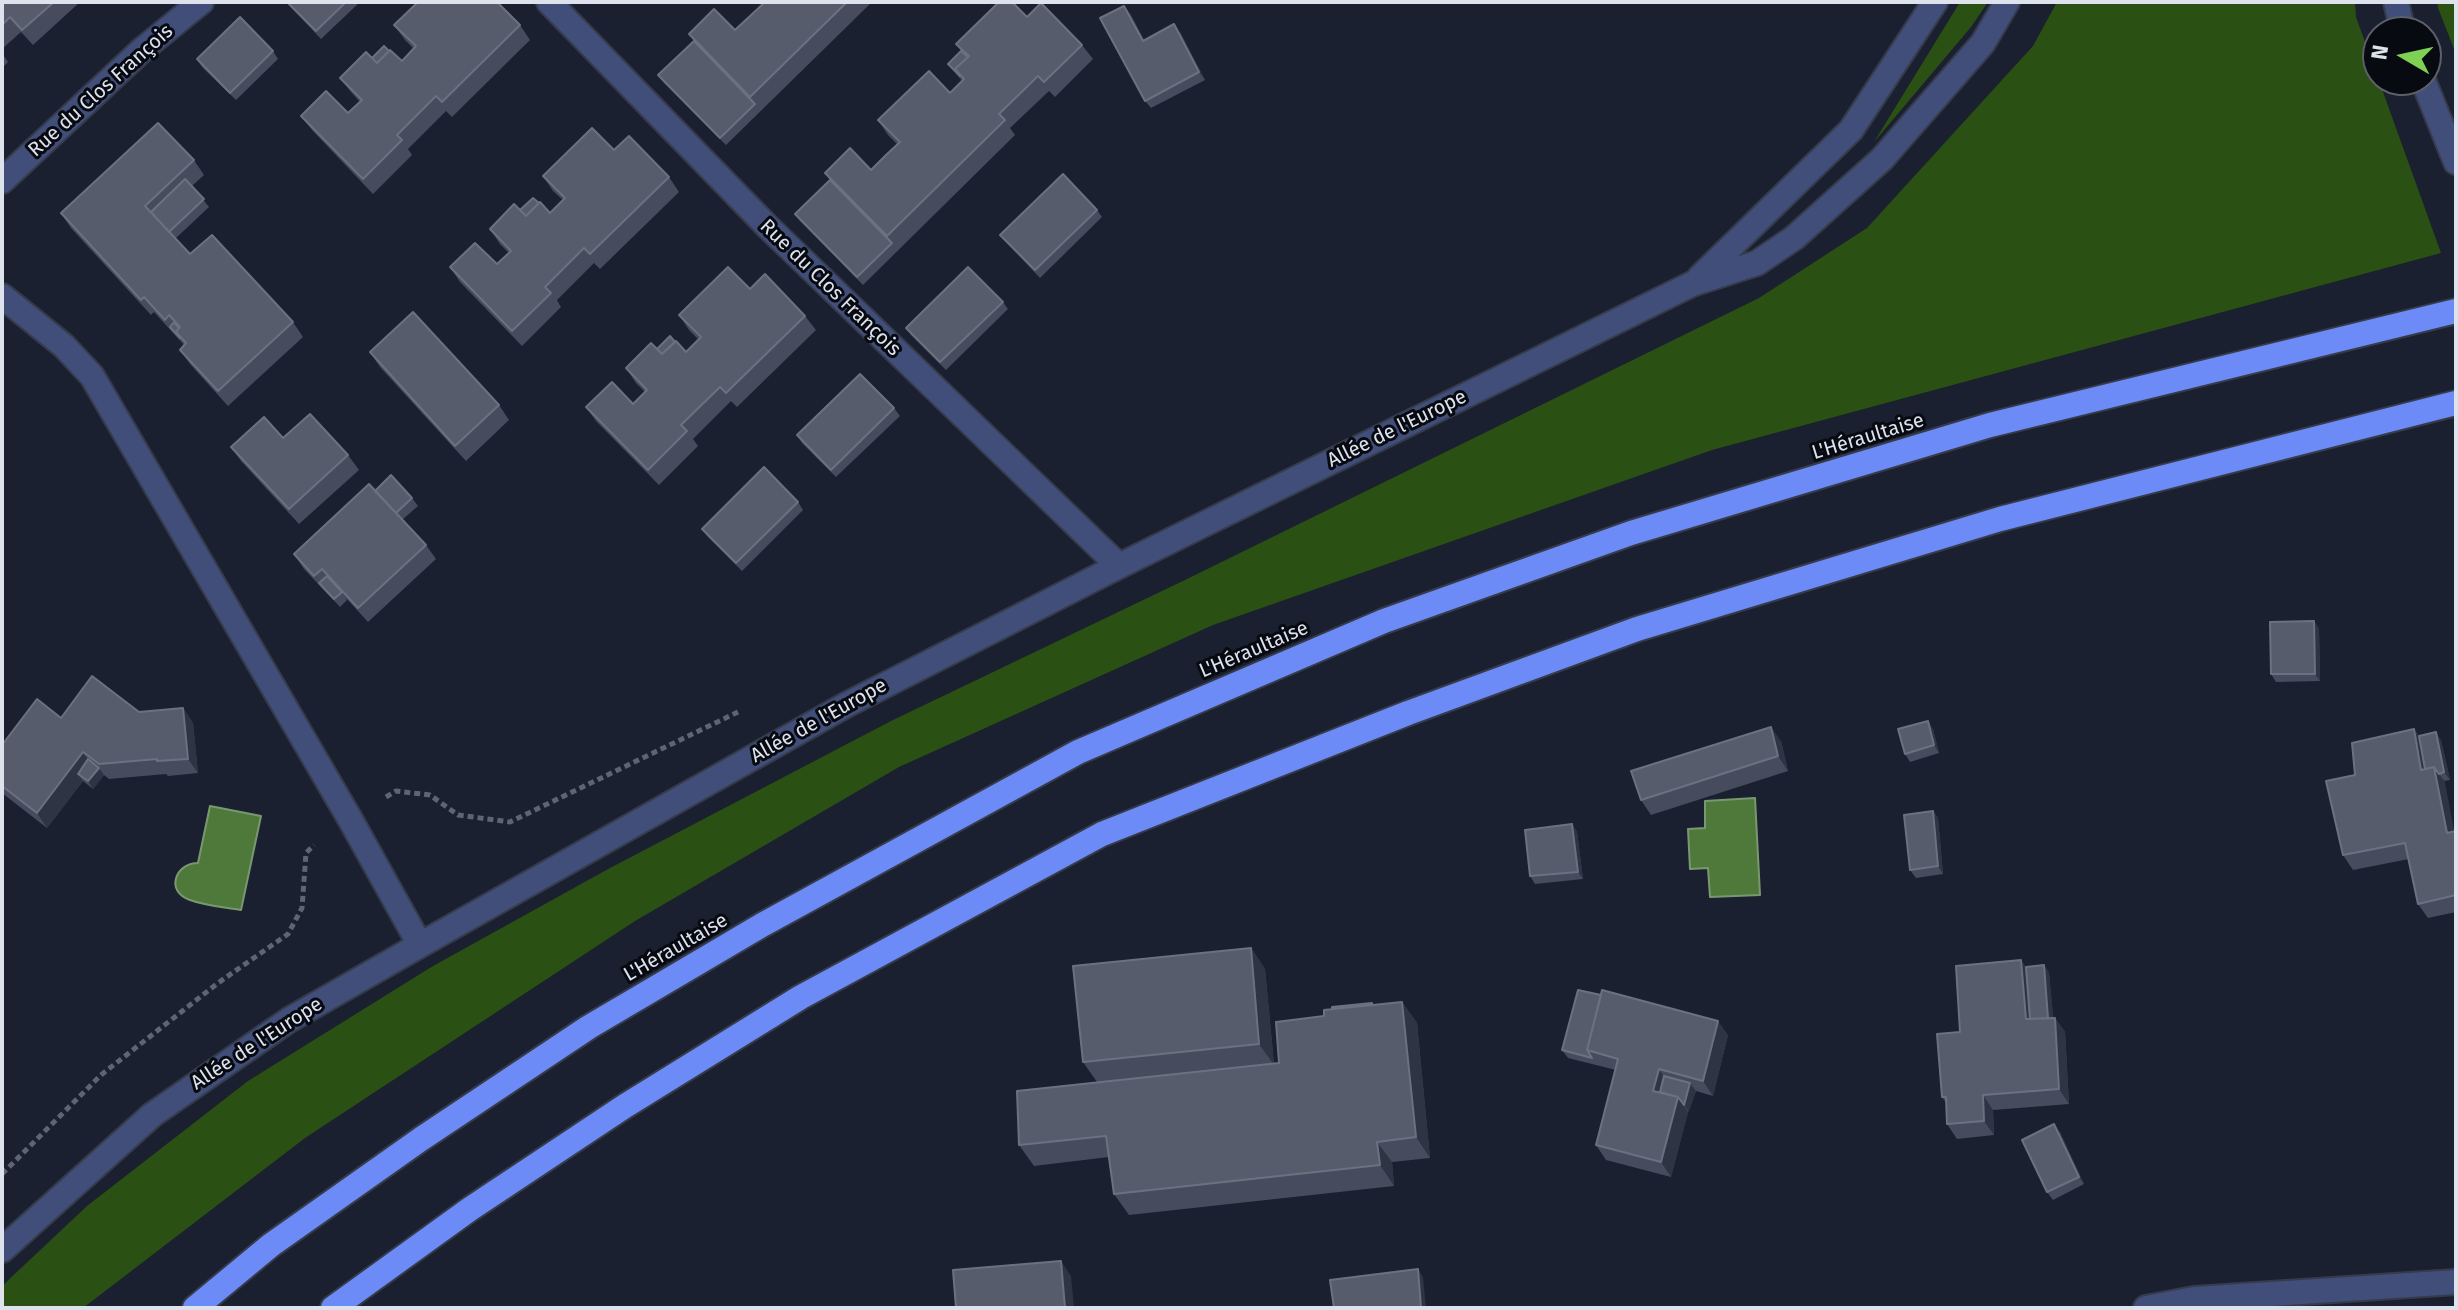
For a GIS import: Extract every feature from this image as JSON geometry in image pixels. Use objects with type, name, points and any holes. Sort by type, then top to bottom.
[{"type":"highway","name":"L'Héraultaise","points":[[195,1308],[271,1245],[421,1139],[589,1027],[762,925],[1078,752],[1384,621],[1631,533],[1990,425],[2446,314]]},
{"type":"highway","points":[[333,1308],[509,1183],[760,1022],[1102,834],[1408,713],[1637,629],[2000,519],[2456,403]]},
{"type":"street","name":"Rue du Clos François","points":[[2,181],[142,50],[201,2]]},
{"type":"street","name":"Rue du Clos François","points":[[549,2],[766,225],[1119,566]]},
{"type":"street","name":"Allée de l'Europe","points":[[1692,284],[1851,130],[1935,2]]},
{"type":"street","name":"Allée de l'Europe","points":[[2,1250],[152,1115],[289,1020],[846,705],[1119,566],[1692,284],[1757,263],[1794,238],[1882,159],[1983,43],[2007,2]]},
{"type":"street","points":[[2429,96],[2456,162]]},
{"type":"street","points":[[2,296],[64,346],[92,376],[420,945]]},
{"type":"street","points":[[2146,1308],[2194,1299],[2456,1282]]},
{"type":"shaded area","points":[[1960,2],[1988,2],[1971,27],[1874,142]]},
{"type":"shaded area","points":[[2057,2],[2355,2],[2362,34],[2362,96],[2384,96],[2441,253],[1712,450],[1213,625],[899,767],[635,921],[305,1138],[83,1308],[2,1308],[2,1286],[87,1206],[248,1081],[433,966],[610,868],[891,721],[1759,298],[1867,228],[2033,46]]},
{"type":"shaded area","points":[[2437,2],[2456,2],[2456,54],[2442,16]]},
{"type":"shaded area","points":[[1755,798],[1760,895],[1710,897],[1708,868],[1690,869],[1688,829],[1705,828],[1705,801]]},
{"type":"shaded area","points":[[210,806],[261,816],[241,910],[190,900],[177,891],[175,885],[184,868],[198,863]]},
{"type":"building","points":[[2,2],[54,2],[22,30],[10,17],[2,25]]},
{"type":"building","points":[[287,2],[346,2],[316,31]]},
{"type":"building","points":[[418,2],[497,2],[520,25],[442,102],[436,96],[397,135],[402,140],[363,179],[301,116],[326,91],[348,113],[362,100],[340,78],[366,52],[377,63],[390,50],[402,61],[416,46],[394,25]]},
{"type":"building","points":[[763,2],[847,2],[750,97],[689,34],[714,9],[735,30]]},
{"type":"building","points":[[999,2],[1012,2],[1027,17],[1041,3],[1082,45],[1044,82],[1038,76],[999,114],[1005,120],[887,236],[825,173],[850,148],[871,170],[900,142],[878,120],[929,71],[950,93],[964,79],[955,69],[969,56],[956,44]]},
{"type":"building","points":[[1124,6],[1143,41],[1174,24],[1199,72],[1145,101],[1100,18]]},
{"type":"building","points":[[240,17],[273,51],[230,93],[197,59]]},
{"type":"building","points":[[694,41],[755,104],[720,138],[658,75]]},
{"type":"building","points":[[384,46],[389,51],[377,63],[372,58]]},
{"type":"building","points":[[961,51],[968,57],[955,69],[960,76],[948,64]]},
{"type":"building","points":[[158,123],[194,160],[145,206],[190,254],[212,235],[293,322],[218,391],[180,350],[186,343],[176,332],[180,327],[169,315],[165,320],[144,297],[141,300],[61,213]]},
{"type":"building","points":[[592,128],[614,150],[629,136],[669,177],[590,254],[584,248],[545,287],[551,293],[512,331],[450,267],[475,243],[497,264],[511,251],[490,229],[514,204],[526,216],[540,202],[550,213],[565,198],[543,176]]},
{"type":"building","points":[[1063,174],[1097,210],[1035,270],[1000,235]]},
{"type":"building","points":[[185,179],[204,199],[169,232],[151,212]]},
{"type":"building","points":[[830,180],[892,243],[857,277],[795,214]]},
{"type":"building","points":[[533,198],[539,203],[526,216],[520,210]]},
{"type":"building","points":[[728,267],[750,289],[765,274],[805,316],[726,393],[720,387],[681,425],[687,431],[648,470],[586,407],[612,382],[633,404],[647,390],[626,368],[651,343],[662,354],[676,341],[686,352],[701,337],[679,315]]},
{"type":"building","points":[[968,267],[1003,302],[940,362],[906,328]]},
{"type":"building","points":[[413,312],[499,405],[455,446],[370,352]]},
{"type":"building","points":[[174,322],[179,328],[176,332],[180,338],[170,327]]},
{"type":"building","points":[[670,336],[675,342],[662,354],[657,349]]},
{"type":"building","points":[[860,374],[894,408],[831,470],[797,435]]},
{"type":"building","points":[[310,414],[348,455],[289,509],[231,447],[264,417],[283,438]]},
{"type":"building","points":[[764,467],[798,502],[736,563],[702,529]]},
{"type":"building","points":[[391,475],[412,498],[396,513],[375,491]]},
{"type":"building","points":[[369,484],[426,545],[358,608],[322,569],[314,576],[294,554]]},
{"type":"building","points":[[327,576],[342,592],[334,599],[319,583]]},
{"type":"building","points":[[2314,621],[2315,674],[2271,674],[2270,622]]},
{"type":"building","points":[[92,676],[139,712],[183,708],[188,759],[99,764],[83,752],[37,813],[2,786],[2,745],[37,699],[61,718]]},
{"type":"building","points":[[1928,721],[1934,745],[1905,754],[1898,729]]},
{"type":"building","points":[[1771,727],[1778,756],[1641,800],[1631,771]]},
{"type":"building","points":[[2414,729],[2421,770],[2434,767],[2447,833],[2456,831],[2456,895],[2418,904],[2405,843],[2343,855],[2326,781],[2355,775],[2352,743]]},
{"type":"building","points":[[2436,732],[2444,772],[2439,774],[2434,767],[2425,769],[2419,736]]},
{"type":"building","points":[[88,759],[99,768],[88,781],[78,774]]},
{"type":"building","points":[[1933,811],[1938,866],[1910,870],[1904,815]]},
{"type":"building","points":[[1572,824],[1578,872],[1530,876],[1525,830]]},
{"type":"building","points":[[1251,948],[1259,1044],[1083,1062],[1073,966]]},
{"type":"building","points":[[2021,960],[2026,1019],[2055,1018],[2059,1089],[1983,1095],[1984,1121],[1947,1124],[1937,1034],[1960,1032],[1956,966]]},
{"type":"building","points":[[2044,965],[2048,1018],[2030,1019],[2026,967]]},
{"type":"building","points":[[1578,990],[1601,995],[1587,1050],[1592,1058],[1562,1050]]},
{"type":"building","points":[[1602,990],[1718,1021],[1703,1081],[1659,1069],[1653,1091],[1678,1097],[1661,1162],[1596,1145],[1618,1059],[1587,1050]]},
{"type":"building","points":[[1402,1002],[1416,1137],[1377,1142],[1380,1165],[1114,1194],[1106,1136],[1019,1145],[1017,1091],[1279,1063],[1276,1022],[1324,1016],[1324,1010]]},
{"type":"building","points":[[1372,1005],[1332,1009],[1332,1007]]},
{"type":"building","points":[[1664,1076],[1690,1083],[1684,1105],[1678,1097],[1660,1092]]},
{"type":"building","points":[[2054,1124],[2079,1177],[2047,1192],[2022,1140]]},
{"type":"building","points":[[1061,1261],[1065,1308],[956,1308],[953,1270]]},
{"type":"building","points":[[1418,1269],[1421,1308],[1334,1308],[1330,1280]]}]
